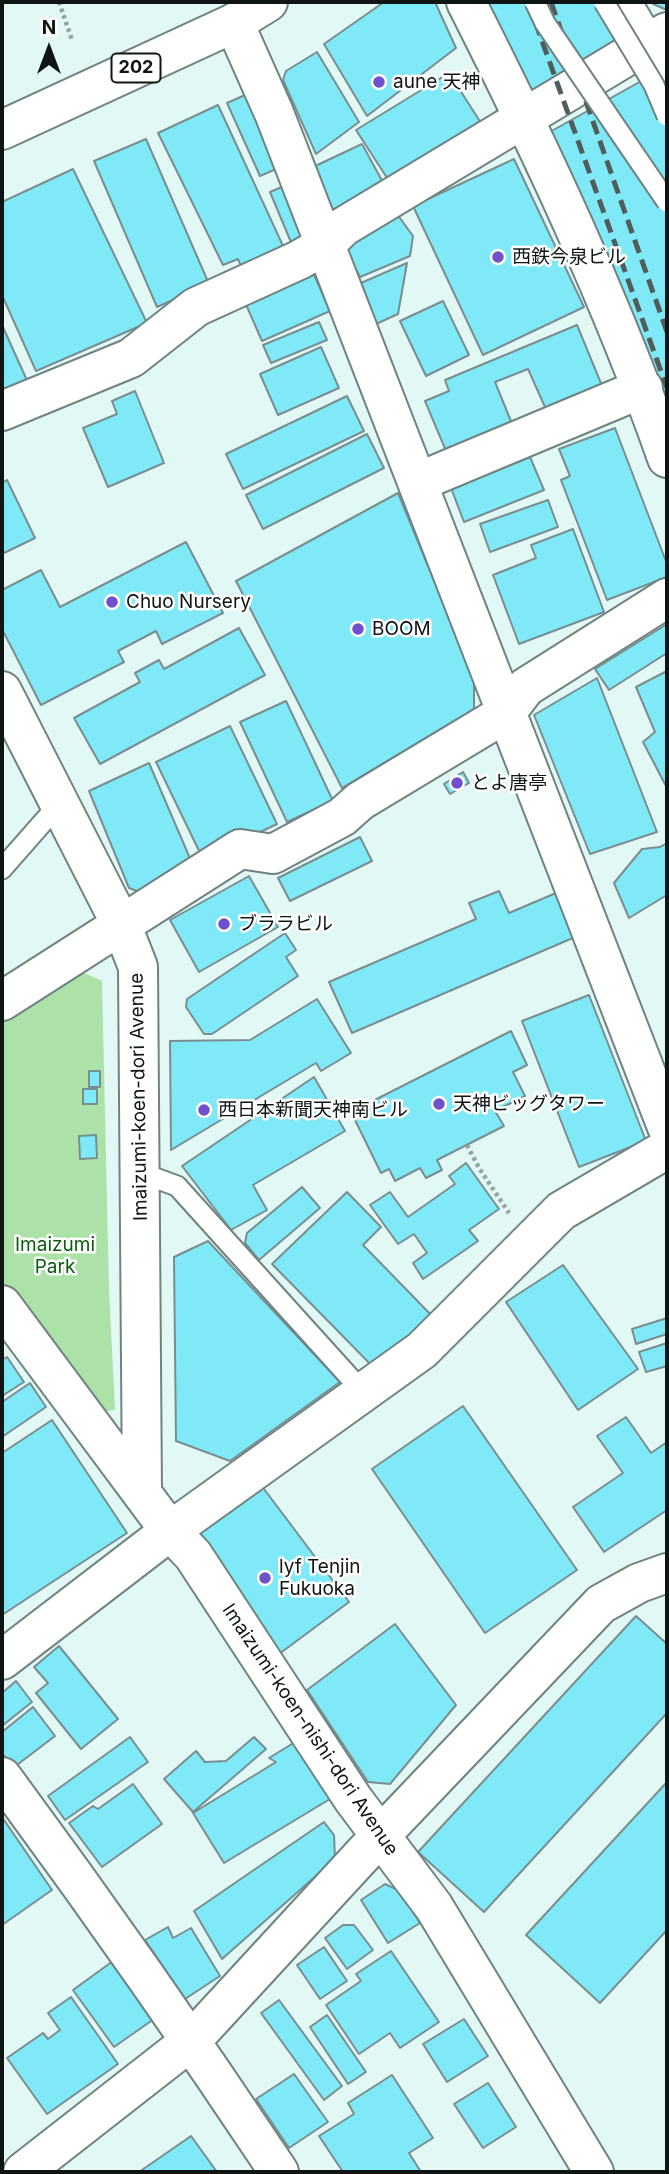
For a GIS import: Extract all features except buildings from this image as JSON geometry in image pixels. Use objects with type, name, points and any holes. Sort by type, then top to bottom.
[{"type":"main road","name":"202","points":[[2,130],[234,23],[268,2]]},
{"type":"main road","points":[[466,2],[525,117],[612,313],[643,388],[667,458]]},
{"type":"main road","points":[[621,2],[657,38],[667,86]]},
{"type":"main road","points":[[234,23],[274,113],[667,1127]]},
{"type":"main road","points":[[2,411],[131,358],[196,307],[299,260],[325,245],[343,227],[657,38]]},
{"type":"main road","points":[[418,482],[643,388]]},
{"type":"main road","points":[[2,1001],[240,849],[273,854],[342,817],[360,801],[506,712],[526,687],[667,598]]},
{"type":"main road","name":"Imaizumi-koen-dori Avenue","points":[[2,691],[122,926],[138,967],[142,1493]]},
{"type":"main road","points":[[2,1660],[170,1531],[422,1350],[561,1211],[667,1149]]},
{"type":"main road","name":"Imaizumi-koen-nishi-dori Avenue","points":[[9,1328],[170,1531],[193,1555],[379,1837],[434,1907],[594,2172]]},
{"type":"main road","points":[[23,2172],[192,2040],[379,1837],[601,1604],[639,1583],[667,1573]]},
{"type":"main road","points":[[2,1777],[192,2040],[279,2172]]},
{"type":"lane","points":[[535,2],[545,23],[667,202]]},
{"type":"lane","points":[[604,2],[654,85],[667,116]]},
{"type":"lane","points":[[2,869],[59,804]]},
{"type":"lane","points":[[139,1172],[177,1186],[363,1392]]},
{"type":"path","points":[[59,2],[72,40]]},
{"type":"path","points":[[467,1145],[511,1216]]},
{"type":"green space","name":"Imaizumi Park","points":[[73,968],[102,981],[109,1290],[115,1410],[102,1412],[2,1287],[2,1011]]},
{"type":"railway","points":[[528,2],[667,388]]},
{"type":"railway","points":[[551,2],[667,332]]},
{"type":"place","name":"aune 天神","points":[[379,82]]},
{"type":"place","name":"西鉄今泉ビル","points":[[498,257]]},
{"type":"place","name":"Chuo Nursery","points":[[112,602]]},
{"type":"place","name":"BOOM","points":[[358,629]]},
{"type":"place","name":"とよ唐亭","points":[[457,783]]},
{"type":"place","name":"ブララビル","points":[[224,924]]},
{"type":"place","name":"天神ビッグタワー","points":[[439,1104]]},
{"type":"place","name":"西日本新聞天神南ビル","points":[[204,1110]]},
{"type":"place","name":"lyf Tenjin Fukuoka","points":[[265,1578]]}]
